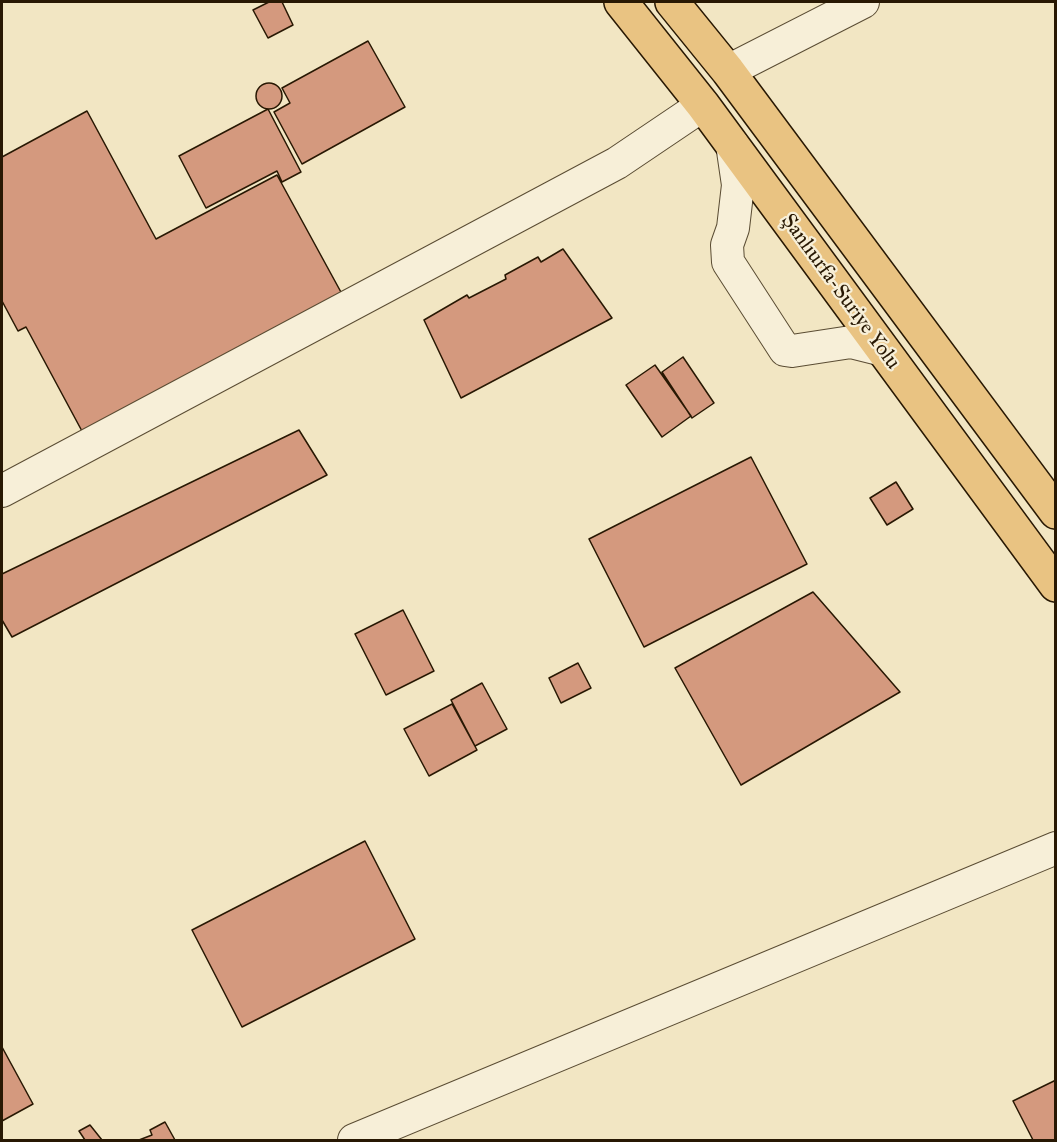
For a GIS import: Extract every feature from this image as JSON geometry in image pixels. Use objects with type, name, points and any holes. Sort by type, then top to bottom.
[{"type":"highway","name":"Şanlıurfa-Suriye Yolu","points":[[621,2],[703,105],[1056,585]]},
{"type":"highway","name":"Şanlıurfa-Suriye Yolu","points":[[672,2],[728,71],[1056,512]]},
{"type":"street","points":[[728,71],[862,2]]},
{"type":"street","points":[[2,491],[617,163],[703,105]]},
{"type":"street","points":[[732,144],[738,184],[733,228],[727,245],[728,262],[785,350],[792,351],[852,342],[883,350]]},
{"type":"street","points":[[354,1140],[1056,848]]},
{"type":"building","points":[[269,2],[282,2],[293,25],[268,38],[253,10]]},
{"type":"building","points":[[368,41],[405,107],[302,164],[274,112],[290,103],[282,88]]},
{"type":"building","points":[[269,83],[278,87],[282,96],[278,105],[269,109],[260,105],[256,96],[260,87]]},
{"type":"building","points":[[268,109],[301,172],[282,182],[277,171],[206,208],[179,156]]},
{"type":"building","points":[[87,111],[156,239],[277,175],[342,294],[83,433],[26,327],[18,331],[2,301],[2,157]]},
{"type":"building","points":[[563,249],[612,318],[461,398],[424,320],[467,295],[469,298],[506,279],[505,275],[538,257],[541,262]]},
{"type":"building","points":[[683,357],[714,403],[692,418],[662,372]]},
{"type":"building","points":[[655,365],[691,416],[662,437],[626,385]]},
{"type":"building","points":[[299,430],[327,475],[12,637],[2,620],[2,574]]},
{"type":"building","points":[[751,457],[807,564],[644,647],[589,539]]},
{"type":"building","points":[[896,482],[913,509],[887,525],[870,498]]},
{"type":"building","points":[[813,592],[900,692],[741,785],[675,668]]},
{"type":"building","points":[[403,610],[434,671],[386,695],[355,634]]},
{"type":"building","points":[[578,663],[591,688],[561,703],[549,678]]},
{"type":"building","points":[[482,683],[507,729],[475,746],[451,700]]},
{"type":"building","points":[[452,704],[477,750],[429,776],[404,729]]},
{"type":"building","points":[[365,841],[415,939],[242,1027],[192,930]]},
{"type":"building","points":[[2,1047],[33,1104],[2,1121]]},
{"type":"building","points":[[1056,1080],[1056,1140],[1033,1140],[1013,1101]]},
{"type":"building","points":[[165,1122],[175,1140],[139,1140],[152,1135],[150,1130]]},
{"type":"building","points":[[90,1125],[102,1140],[85,1140],[79,1131]]}]
